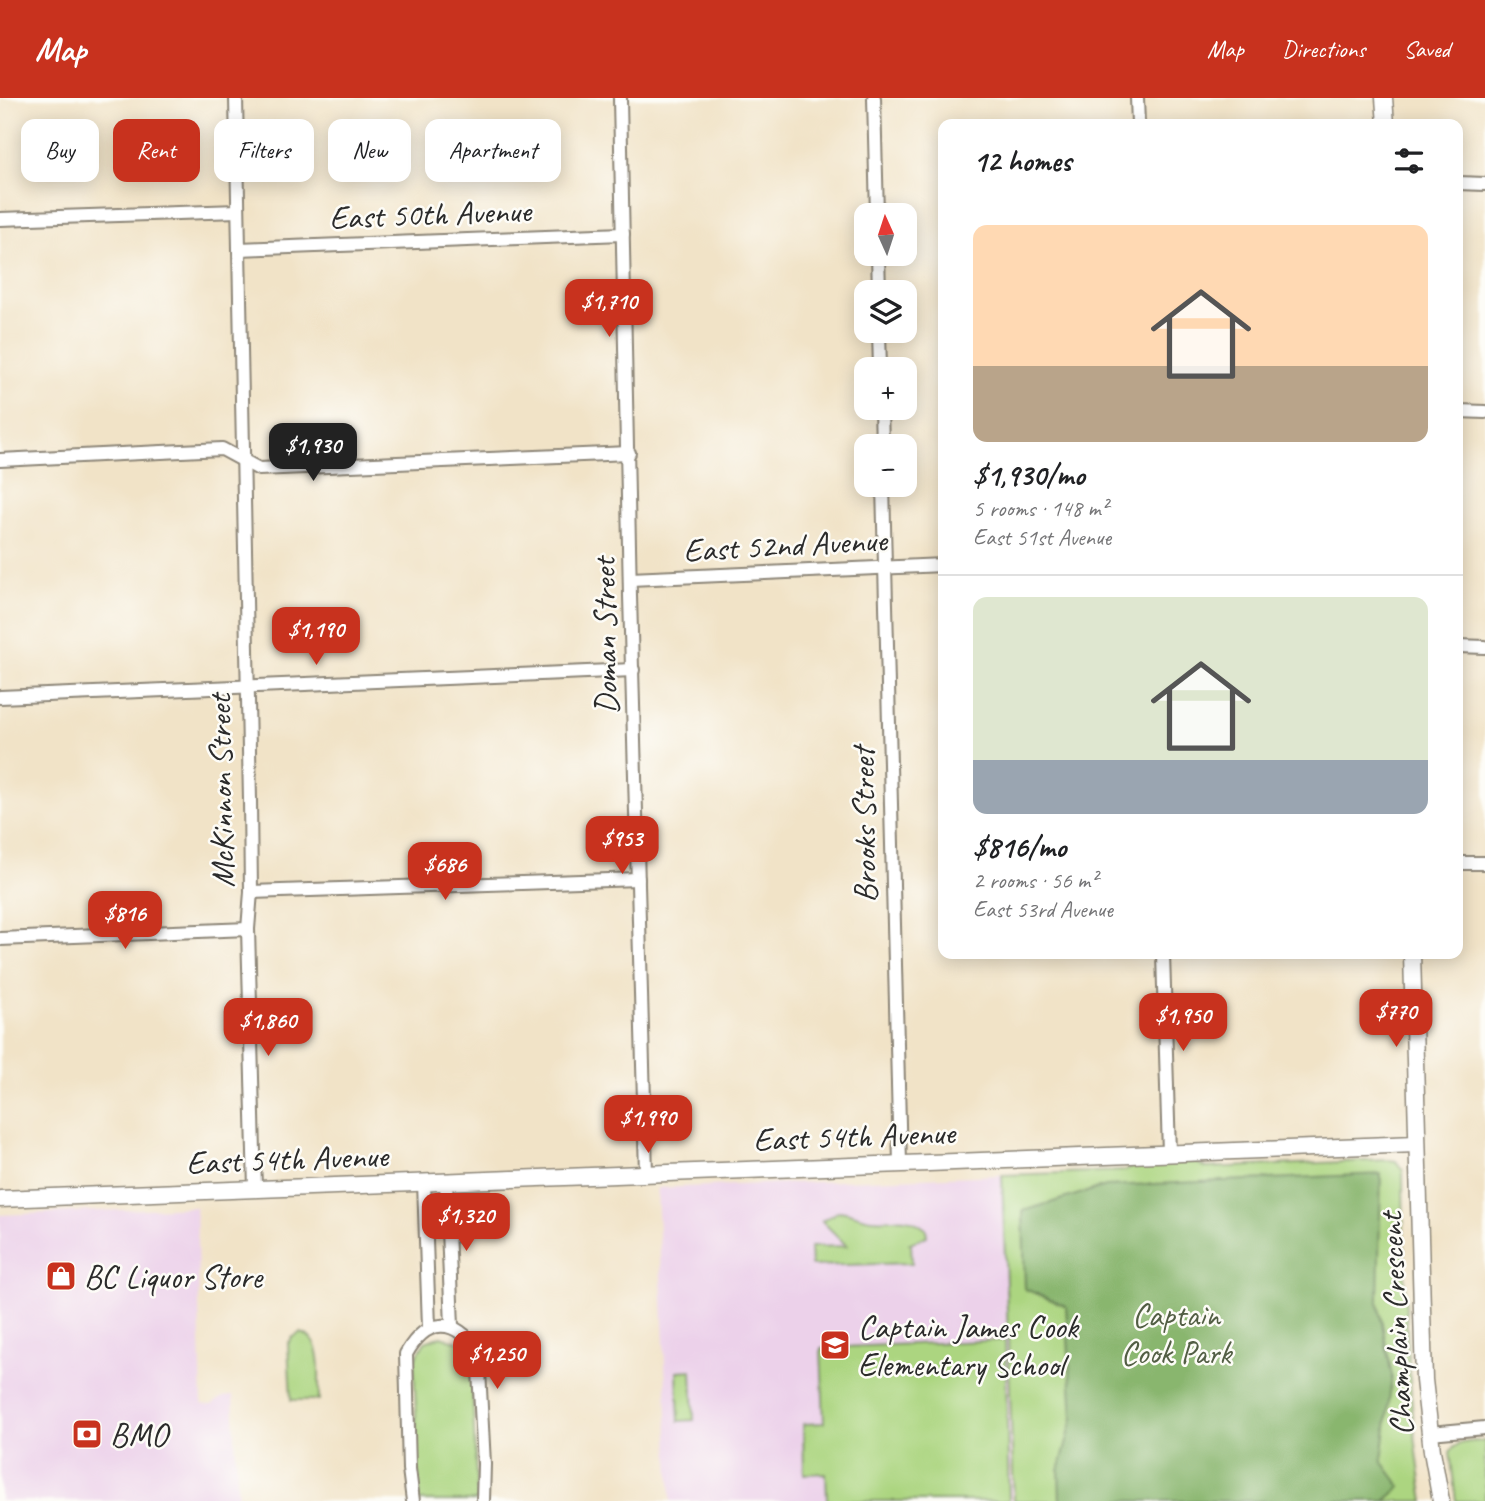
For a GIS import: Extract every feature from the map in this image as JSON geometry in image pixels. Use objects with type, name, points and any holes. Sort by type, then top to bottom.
[{"type":"street","name":"McKinnon Street","points":[[236,98],[251,892],[248,929],[255,1189]]},
{"type":"street","name":"Doman Street","points":[[620,98],[646,1173]]},
{"type":"street","points":[[874,98],[877,203]]},
{"type":"street","points":[[1137,98],[1138,119]]},
{"type":"street","points":[[1384,98],[1386,119]]},
{"type":"street","points":[[1463,183],[1485,184]]},
{"type":"street","points":[[0,219],[238,211]]},
{"type":"street","name":"East 50th Avenue","points":[[239,249],[623,234]]},
{"type":"street","points":[[1463,411],[1485,412]]},
{"type":"street","points":[[0,460],[222,449],[259,469],[629,453]]},
{"type":"street","name":"Brooks Street","points":[[883,497],[900,1164]]},
{"type":"street","name":"East 52nd Avenue","points":[[630,579],[938,565]]},
{"type":"street","points":[[1463,646],[1485,647]]},
{"type":"street","points":[[0,697],[633,670]]},
{"type":"street","points":[[1463,863],[1485,863]]},
{"type":"street","points":[[251,892],[638,879]]},
{"type":"street","points":[[0,939],[248,929]]},
{"type":"street","points":[[1163,959],[1169,1153]]},
{"type":"street","name":"Champlain Crescent","points":[[1412,959],[1424,1380],[1441,1501]]},
{"type":"street","name":"East 54th Avenue","points":[[0,1199],[1416,1144]]},
{"type":"street","points":[[446,1181],[452,1326]]},
{"type":"street","points":[[424,1182],[429,1326]]},
{"type":"street","points":[[413,1501],[409,1469],[406,1354],[415,1338],[429,1326],[452,1326],[469,1338],[478,1351],[484,1464],[483,1501]]},
{"type":"street","points":[[1430,1433],[1485,1428]]},
{"type":"shaded area","name":"Captain James Cook Elementary School","points":[[1002,1175],[1012,1501],[671,1501],[657,1188]]},
{"type":"shaded area","points":[[196,1207],[202,1404],[212,1405],[223,1397],[233,1396],[238,1501],[0,1501],[0,1215]]},
{"type":"green space","name":"Captain Cook Park","points":[[1396,1161],[1403,1171],[1405,1295],[1410,1377],[1424,1501],[1014,1501],[1002,1175],[1125,1171],[1137,1164],[1186,1162],[1195,1162],[1206,1168]]},
{"type":"green space","name":"Captain Cook Park","points":[[1381,1174],[1378,1302],[1392,1376],[1382,1461],[1401,1487],[1385,1501],[1060,1501],[1059,1471],[1073,1418],[1066,1306],[1025,1289],[1023,1211],[1106,1186]]},
{"type":"green space","points":[[839,1211],[872,1219],[911,1220],[926,1229],[927,1236],[908,1244],[911,1244],[912,1263],[811,1266],[810,1247],[847,1246],[822,1221]]},
{"type":"green space","points":[[300,1333],[308,1336],[317,1351],[319,1400],[291,1400],[288,1344]]},
{"type":"green space","points":[[441,1336],[461,1343],[471,1359],[477,1501],[419,1501],[414,1360],[425,1342]]},
{"type":"green space","points":[[1005,1340],[1009,1501],[827,1501],[826,1473],[804,1474],[803,1424],[824,1423],[821,1348]]},
{"type":"green space","points":[[692,1370],[694,1420],[679,1421],[677,1371]]},
{"type":"green space","points":[[1485,1441],[1485,1501],[1456,1501],[1450,1452],[1457,1445]]},
{"type":"place","name":"BC Liquor Store","points":[[61,1276]]},
{"type":"place","name":"Captain James Cook Elementary School","points":[[835,1345]]},
{"type":"place","name":"BMO","points":[[87,1434]]}]
